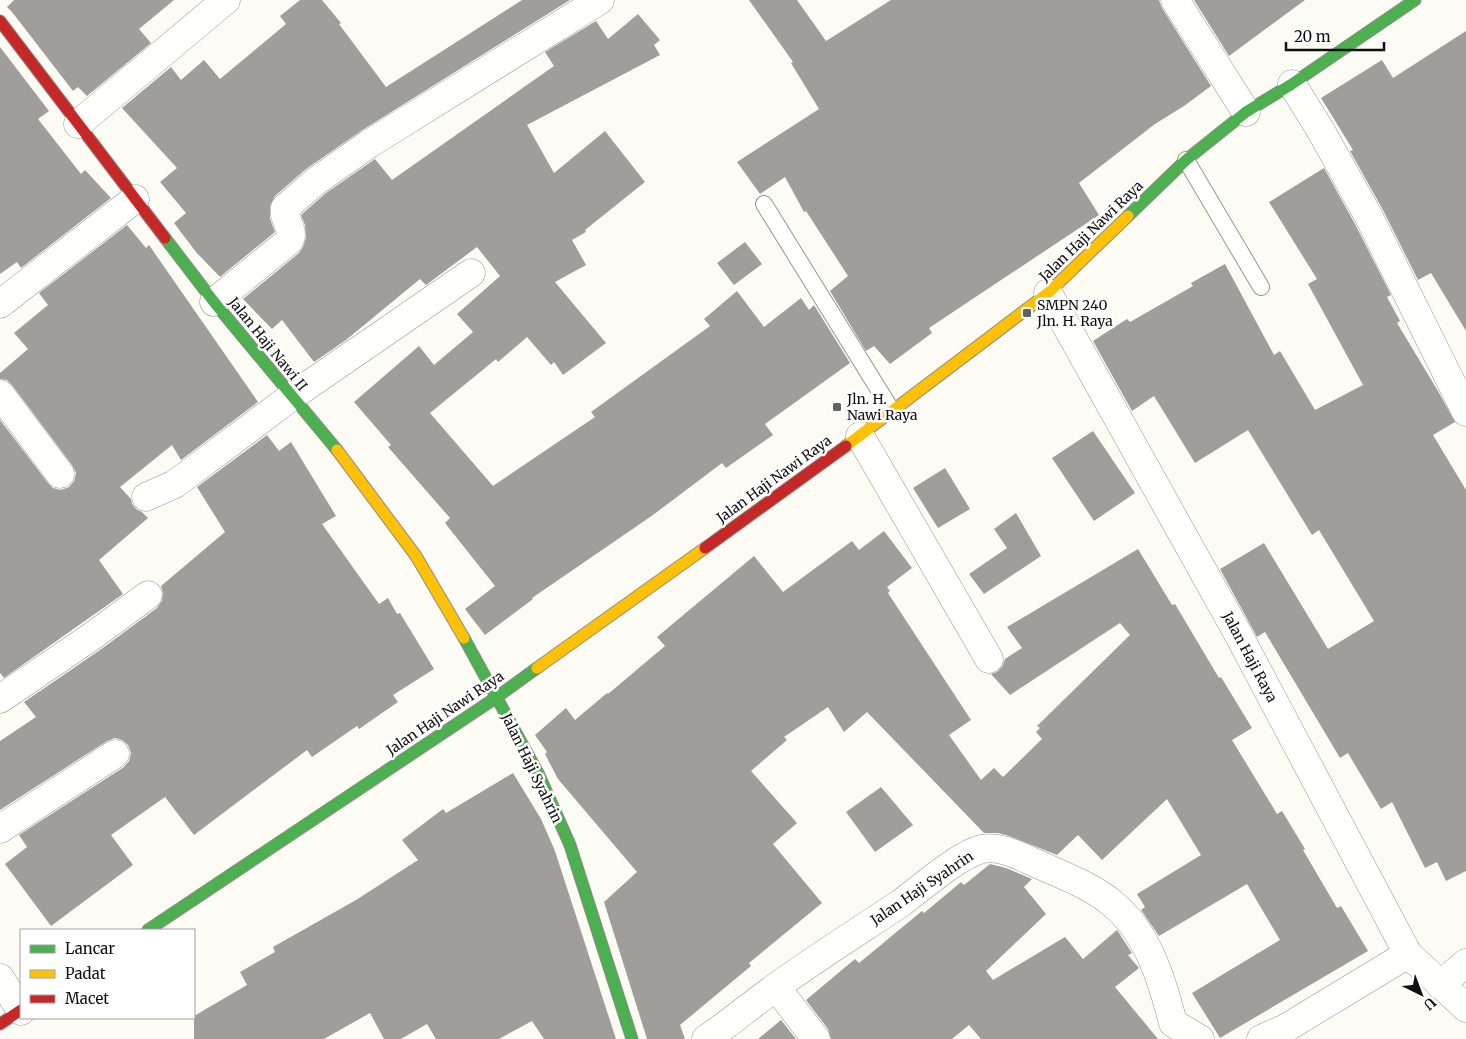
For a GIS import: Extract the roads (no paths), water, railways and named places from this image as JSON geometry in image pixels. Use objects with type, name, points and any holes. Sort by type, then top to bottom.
[{"type":"street","points":[[214,302],[289,241],[292,237],[284,212],[285,208],[316,180],[369,144],[600,0]]},
{"type":"street","points":[[1175,0],[1246,112]]},
{"type":"street","name":"Jalan Haji Nawi Raya","points":[[149,929],[497,697],[860,436],[1048,293],[1186,160],[1246,112],[1292,84],[1415,0]]},
{"type":"street","points":[[78,124],[218,6]]},
{"type":"street","name":"Jalan Haji Nawi II","points":[[0,21],[214,302],[353,470],[416,556],[497,697]]},
{"type":"street","points":[[1292,84],[1321,131],[1369,217],[1466,412]]},
{"type":"street","points":[[0,304],[135,199]]},
{"type":"street","points":[[146,497],[175,484],[292,397],[471,273]]},
{"type":"street","name":"Jalan Haji Raya","points":[[1048,293],[1237,632],[1408,954],[1466,1008]]},
{"type":"street","points":[[0,394],[60,474]]},
{"type":"street","points":[[860,436],[989,660]]},
{"type":"street","points":[[0,698],[91,637],[148,595]]},
{"type":"street","name":"Jalan Haji Syahrin","points":[[497,697],[538,773],[570,845],[632,1039]]},
{"type":"street","points":[[0,829],[115,754]]},
{"type":"street","name":"Jalan Haji Syahrin","points":[[706,1039],[776,987],[964,857],[982,849],[996,848],[1017,855],[1064,876],[1097,893],[1113,904],[1140,935],[1154,962],[1165,990],[1171,1031],[1200,1039]]},
{"type":"street","points":[[1261,1039],[1286,1028],[1408,954]]},
{"type":"street","points":[[1440,984],[1466,963]]},
{"type":"street","points":[[0,978],[14,1015]]},
{"type":"street","points":[[776,987],[816,1039]]},
{"type":"lane","points":[[1186,160],[1261,287]]},
{"type":"lane","points":[[764,204],[892,411]]},
{"type":"place","name":"SMPN 240 Jln. H. Raya","points":[[1027,313]]},
{"type":"place","name":"Jln. H. Nawi Raya","points":[[837,407]]}]
